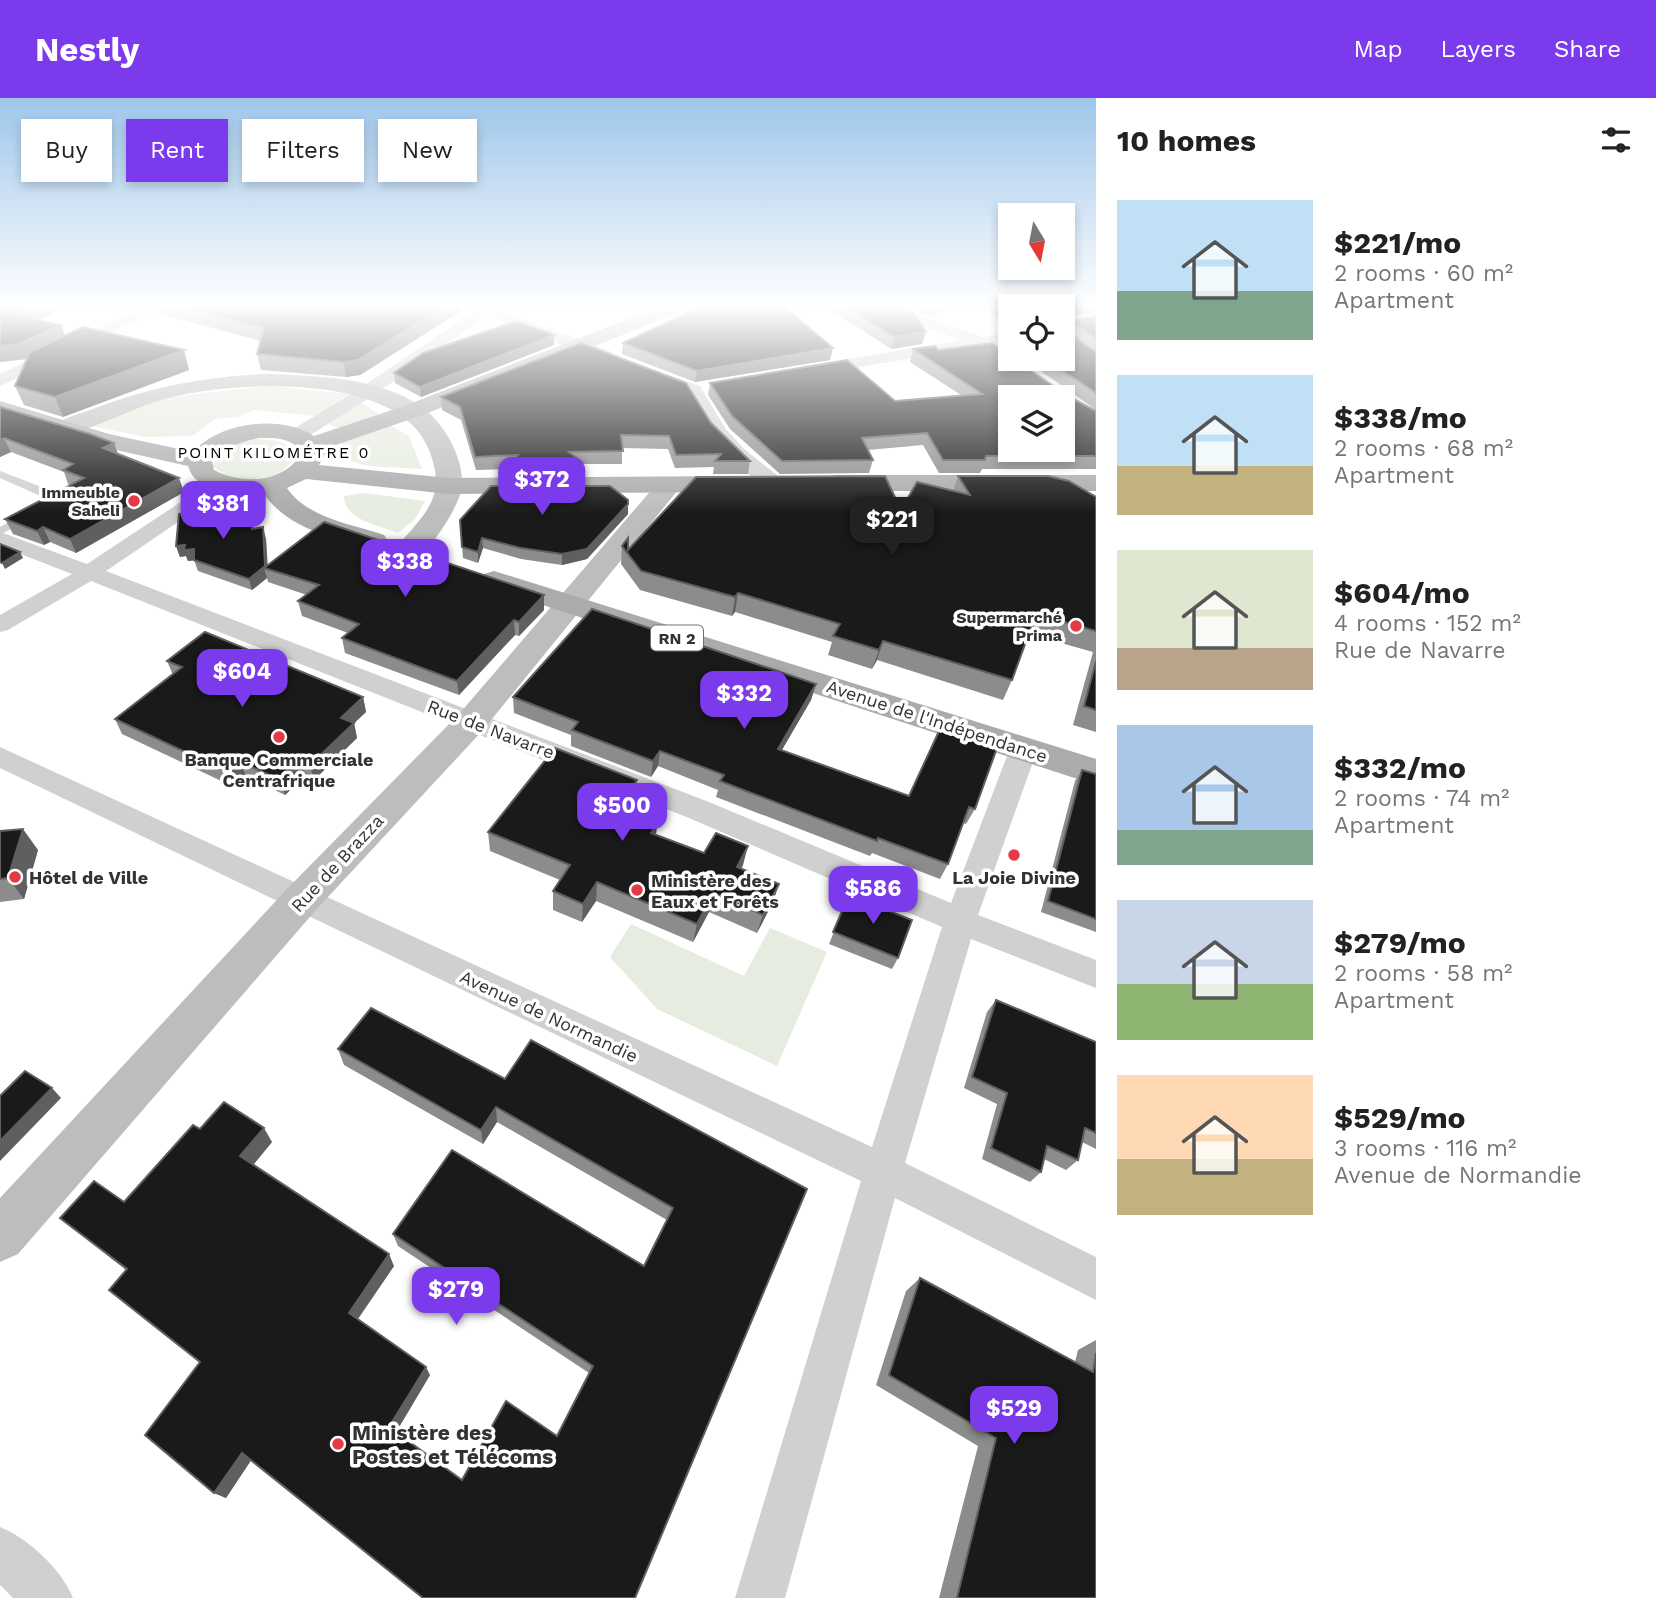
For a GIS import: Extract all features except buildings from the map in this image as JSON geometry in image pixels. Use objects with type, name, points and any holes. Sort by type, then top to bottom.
[{"type":"main road","points":[[304,440],[412,411],[503,374]]},
{"type":"main road","points":[[0,408],[103,440],[199,461]]},
{"type":"main road","points":[[279,431],[304,440],[314,453],[311,462],[302,471],[271,484],[245,487],[221,484],[203,474],[199,461],[206,450],[219,441],[238,435],[279,431]]},
{"type":"main road","points":[[302,471],[449,486],[1096,483]]},
{"type":"main road","points":[[271,484],[283,502],[304,517],[419,556]]},
{"type":"main road","name":"Avenue de l'Indépendance","points":[[469,572],[1096,772]]},
{"type":"street","points":[[0,382],[16,374]]},
{"type":"street","points":[[304,440],[392,374]]},
{"type":"street","points":[[656,374],[701,389],[703,411],[726,444],[775,483]]},
{"type":"street","points":[[66,428],[144,399],[182,388],[219,383],[295,382],[368,391],[412,411],[438,438],[446,461],[449,486],[419,556]]},
{"type":"street","points":[[1026,482],[1096,499]]},
{"type":"street","points":[[0,625],[89,573],[221,484]]},
{"type":"street","name":"Rue de Brazza","points":[[0,1236],[301,900],[471,722],[668,485]]},
{"type":"street","name":"Rue de Navarre","points":[[0,538],[699,810],[960,921],[1096,974]]},
{"type":"street","points":[[760,1598],[883,1171],[960,921],[1024,748]]},
{"type":"street","name":"Avenue de Normandie","points":[[0,757],[883,1171],[1096,1279]]},
{"type":"street","points":[[0,1551],[48,1598]]},
{"type":"lane","points":[[0,474],[43,491],[51,497],[50,503],[0,532]]},
{"type":"shaded area","points":[[268,386],[349,394],[315,416],[253,410],[239,417],[215,419],[192,436],[146,437],[86,425],[171,397]]},
{"type":"shaded area","points":[[360,402],[379,414],[339,428],[330,425],[329,422]]},
{"type":"shaded area","points":[[387,423],[409,436],[422,469],[369,466],[339,458],[338,449],[344,441]]},
{"type":"shaded area","points":[[257,439],[277,441],[291,447],[295,451],[291,462],[272,476],[246,479],[233,477],[213,466],[215,459],[224,449]]},
{"type":"shaded area","points":[[365,493],[425,501],[415,519],[398,533],[364,520],[350,511],[344,496]]},
{"type":"shaded area","points":[[631,924],[744,976],[770,928],[827,952],[777,1066],[657,1009],[610,957]]},
{"type":"place","name":"Immeuble Saheli","points":[[134,501]]},
{"type":"place","name":"Supermarché Prima","points":[[1076,626]]},
{"type":"place","name":"Banque Commerciale Centrafrique","points":[[279,737]]},
{"type":"place","name":"La Joie Divine","points":[[1014,855]]},
{"type":"place","name":"Hôtel de Ville","points":[[15,877]]},
{"type":"place","name":"Ministère des Eaux et Forêts","points":[[637,890]]},
{"type":"place","name":"Ministère des Postes et Télécoms","points":[[338,1444]]},
{"type":"district","name":"POINT KILOMÉTRE 0","points":[[274,452]]}]
